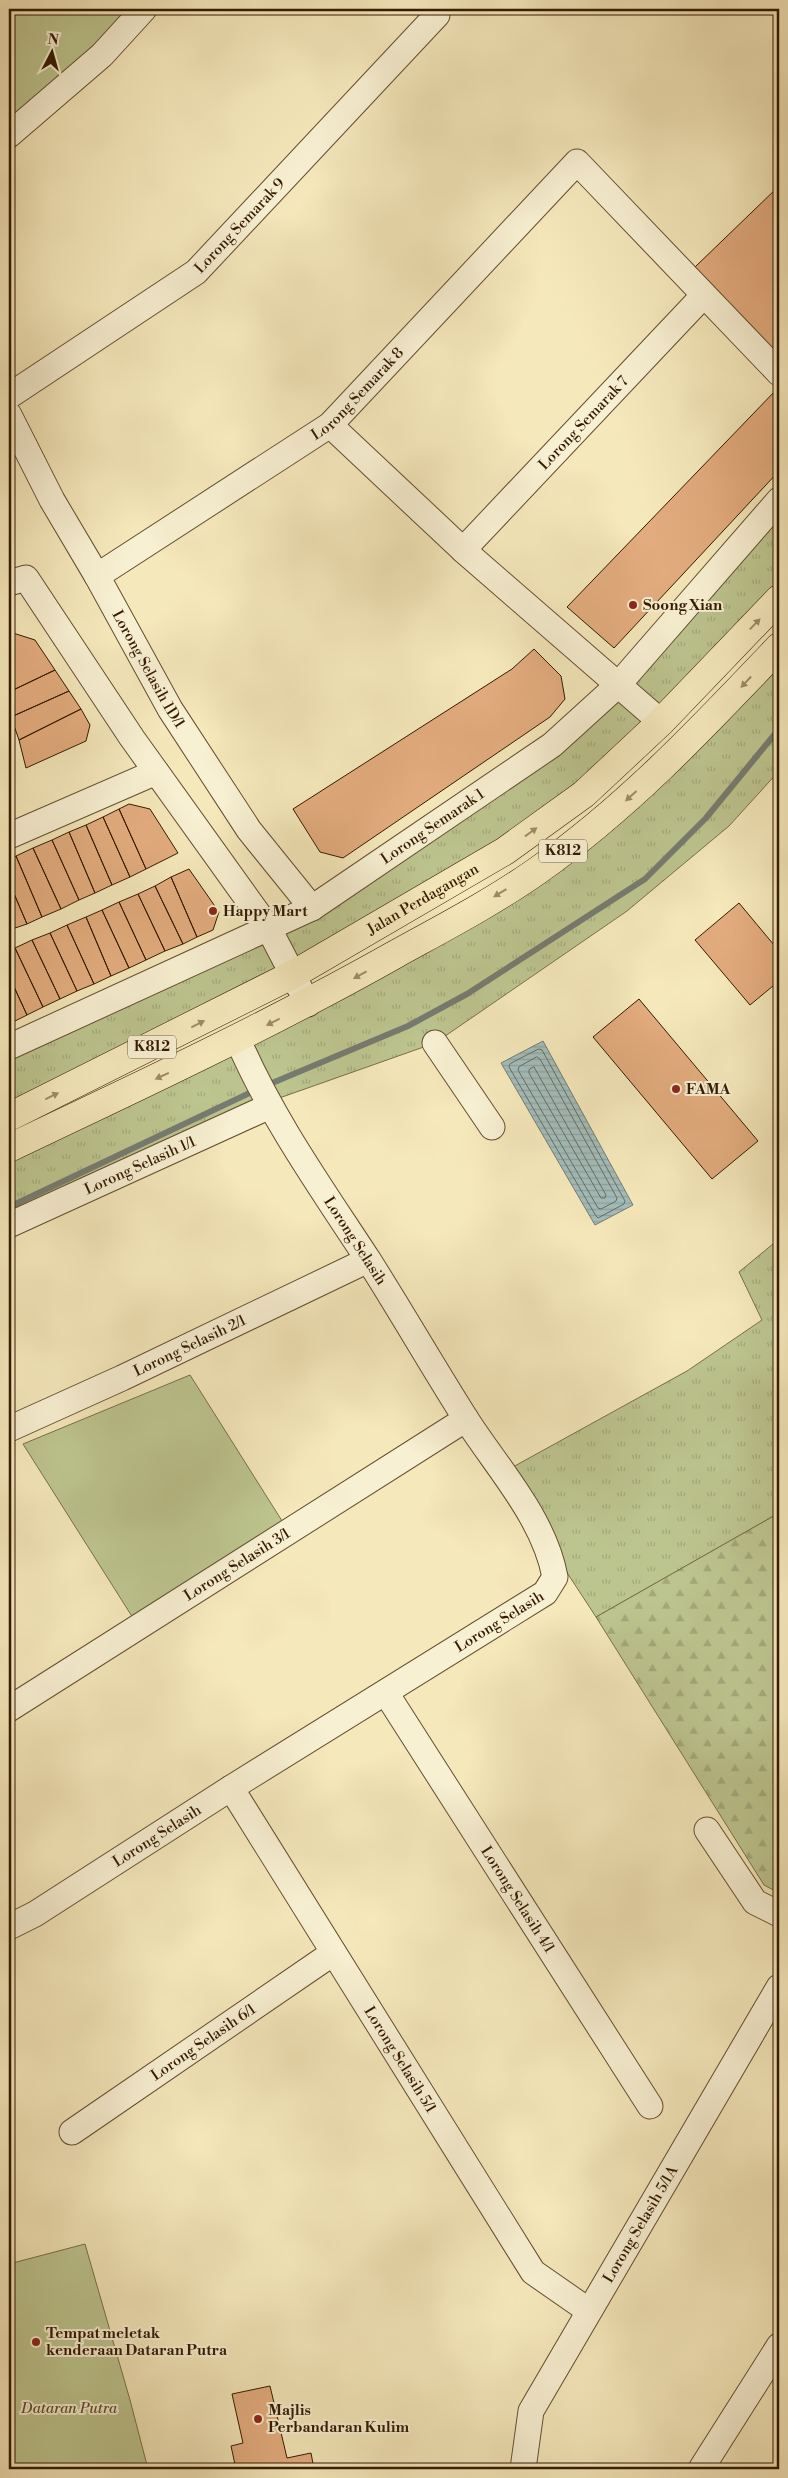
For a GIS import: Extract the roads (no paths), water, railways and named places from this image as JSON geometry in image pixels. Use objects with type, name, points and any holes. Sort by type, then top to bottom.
[{"type":"main road","name":"Jalan Perdagangan","points":[[9,1117],[294,974],[505,851],[584,794],[660,722],[779,599]]},
{"type":"main road","name":"K812","points":[[9,1148],[238,1040],[308,1004],[435,933],[536,872],[609,816],[678,753],[779,646]]},
{"type":"street","points":[[9,135],[102,55],[144,9]]},
{"type":"street","name":"Lorong Semarak 9","points":[[9,396],[196,272],[437,16]]},
{"type":"street","name":"Lorong Semarak 8","points":[[97,576],[330,425],[578,162],[704,295]]},
{"type":"street","points":[[704,295],[779,373]]},
{"type":"street","name":"Lorong Semarak 7","points":[[463,550],[704,295]]},
{"type":"street","name":"Lorong Selasih 1D/1","points":[[9,415],[52,500],[97,576],[170,709],[249,830],[312,908]]},
{"type":"street","points":[[330,425],[463,550],[660,722]]},
{"type":"street","name":"Lorong Semarak 1","points":[[9,1047],[312,908],[552,745],[618,686],[779,500]]},
{"type":"street","points":[[18,580],[269,928],[308,1004]]},
{"type":"street","points":[[9,836],[156,772]]},
{"type":"street","name":"Lorong Selasih","points":[[9,1927],[35,1914],[231,1788],[545,1593],[555,1576],[548,1548],[521,1500],[466,1420],[368,1260],[316,1183],[270,1106],[248,1065],[238,1040]]},
{"type":"street","points":[[435,1043],[492,1127]]},
{"type":"street","name":"Lorong Selasih 1/1","points":[[9,1225],[270,1106]]},
{"type":"street","name":"Lorong Selasih 2/1","points":[[9,1429],[122,1378],[368,1260]]},
{"type":"street","name":"Lorong Selasih 3/1","points":[[9,1709],[466,1420]]},
{"type":"street","name":"Lorong Selasih 4/1","points":[[386,1693],[650,2106]]},
{"type":"street","name":"Lorong Selasih 5/1","points":[[231,1788],[533,2272],[589,2311]]},
{"type":"street","points":[[707,1830],[755,1902],[779,1914]]},
{"type":"street","name":"Lorong Selasih 6/1","points":[[72,2132],[333,1953]]},
{"type":"street","name":"Lorong Selasih 5/1A","points":[[523,2469],[531,2411],[779,1987]]},
{"type":"street","points":[[701,2469],[779,2346]]},
{"type":"water","points":[[543,1041],[633,1205],[595,1225],[501,1063]]},
{"type":"waterway","points":[[265,1086],[408,1026],[467,994],[645,879],[706,818],[779,729]]},
{"type":"waterway","points":[[9,1207],[256,1090]]},
{"type":"place","name":"Soong Xian","points":[[633,605]]},
{"type":"place","name":"Happy Mart","points":[[213,911]]},
{"type":"place","name":"FAMA","points":[[676,1089]]},
{"type":"place","name":"Tempat meletak kenderaan Dataran Putra","points":[[36,2342]]},
{"type":"place","name":"Majlis Perbandaran Kulim","points":[[258,2419]]},
{"type":"park label","name":"Dataran Putra","points":[[69,2408]]}]
